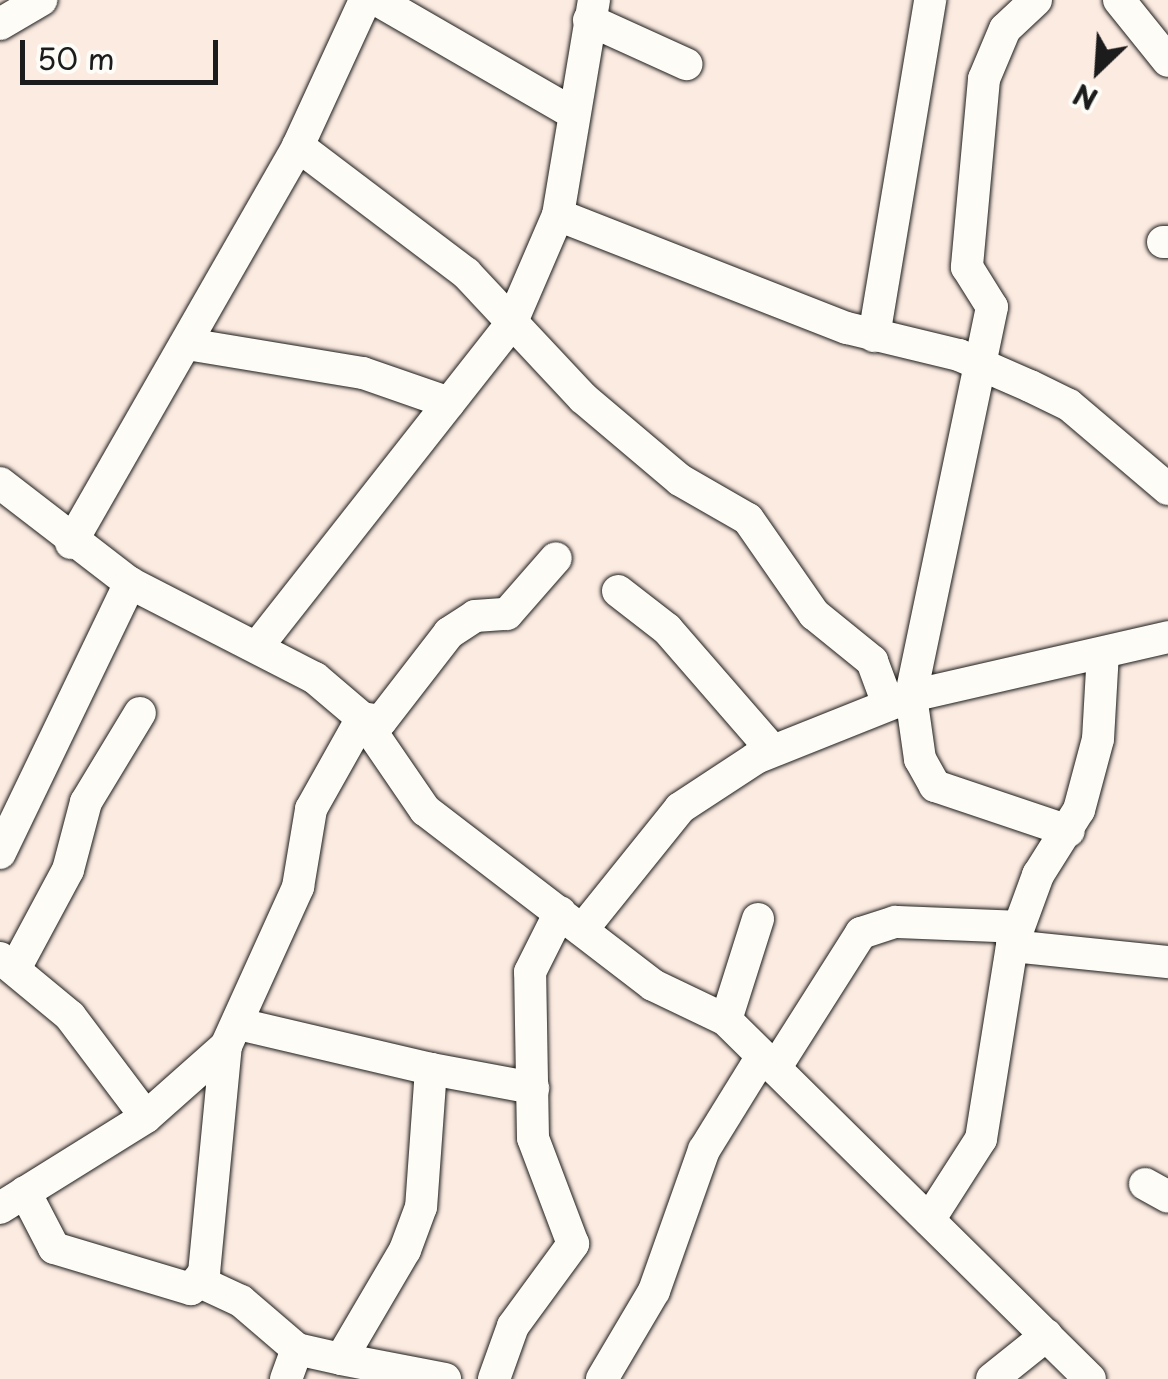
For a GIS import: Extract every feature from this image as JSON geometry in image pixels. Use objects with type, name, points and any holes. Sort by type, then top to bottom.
[{"type":"street","points":[[0,24],[41,0]]},
{"type":"street","points":[[71,543],[298,146],[365,0]]},
{"type":"street","points":[[377,0],[568,112]]},
{"type":"street","points":[[874,336],[930,0]]},
{"type":"street","points":[[900,700],[993,296],[967,267],[984,79],[1004,29],[1036,0]]},
{"type":"street","points":[[1119,0],[1168,61]]},
{"type":"street","points":[[257,647],[511,324],[558,215],[568,112],[591,10],[686,64]]},
{"type":"street","points":[[298,146],[466,273],[511,324],[680,480],[748,519],[814,614],[872,661],[900,700],[920,759],[934,786],[1069,831]]},
{"type":"street","points":[[558,215],[874,336],[975,362],[1069,405],[1168,489]]},
{"type":"street","points":[[187,344],[350,370],[449,403]]},
{"type":"street","points":[[0,484],[71,543],[130,583],[257,647],[362,718],[426,810],[653,986],[726,1020],[1090,1379]]},
{"type":"street","points":[[362,718],[381,721],[449,633],[475,616],[507,614],[556,558]]},
{"type":"street","points":[[0,853],[130,583]]},
{"type":"street","points":[[618,591],[667,629],[772,750]]},
{"type":"street","points":[[494,1379],[513,1326],[573,1244],[533,1138],[530,972],[572,921],[680,808],[772,750],[900,700],[1168,636]]},
{"type":"street","points":[[929,1220],[981,1139],[1015,936],[1069,831],[1098,739],[1103,653]]},
{"type":"street","points":[[140,713],[86,802],[68,870],[8,962],[70,1016],[146,1117]]},
{"type":"street","points":[[233,1035],[146,1117],[13,1200],[54,1248],[191,1289],[200,1282],[233,1035],[298,887],[311,809],[362,718]]},
{"type":"street","points":[[726,1020],[758,919]]},
{"type":"street","points":[[602,1379],[654,1291],[704,1150],[861,933],[895,922],[1015,936],[1168,962]]},
{"type":"street","points":[[233,1035],[533,1088]]},
{"type":"street","points":[[341,1359],[421,1207],[431,1069]]},
{"type":"street","points":[[200,1282],[240,1301],[291,1364],[341,1359],[445,1379]]},
{"type":"street","points":[[992,1379],[1047,1335]]}]
